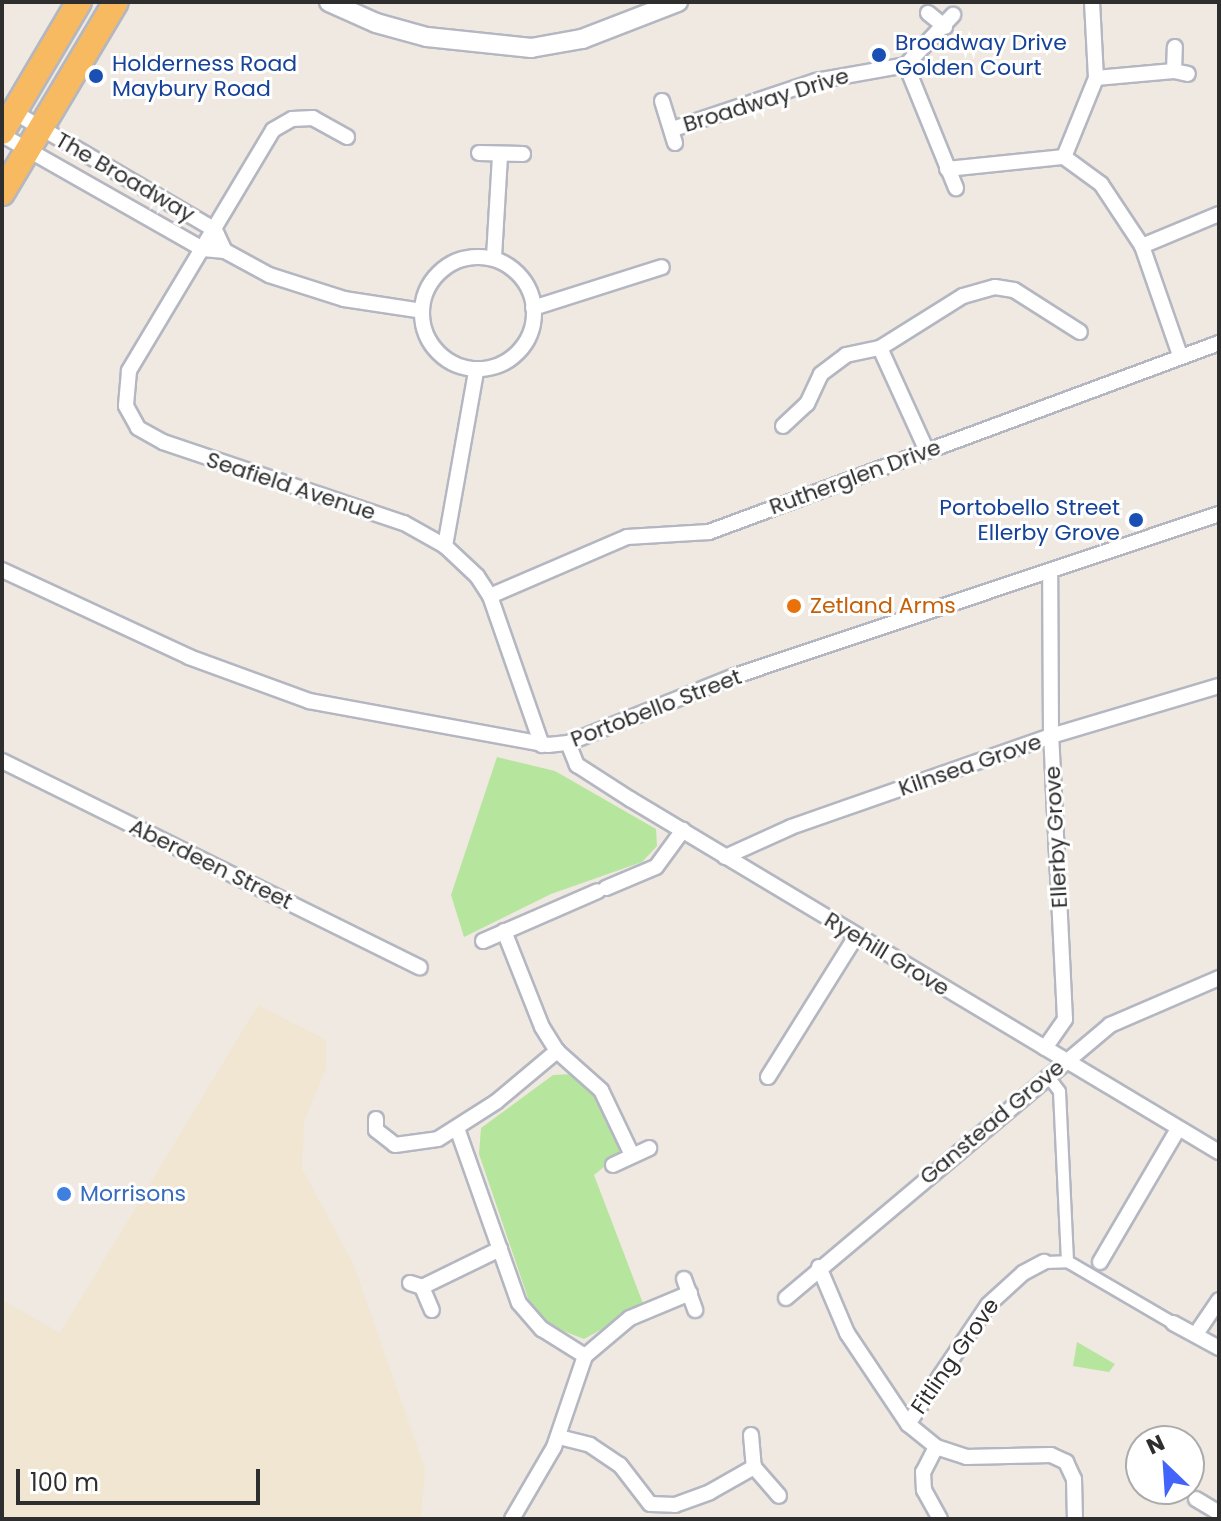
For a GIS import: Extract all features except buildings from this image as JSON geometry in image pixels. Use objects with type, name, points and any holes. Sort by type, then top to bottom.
[{"type":"highway","points":[[6,126],[79,2]]},
{"type":"highway","points":[[2,193],[116,2]]},
{"type":"street","points":[[329,2],[376,23],[427,37],[531,48],[582,39],[678,2]]},
{"type":"street","points":[[1064,157],[1096,78],[1092,2]]},
{"type":"street","points":[[928,13],[949,21],[906,65],[956,188]]},
{"type":"street","points":[[1096,78],[1181,72],[1175,47]]},
{"type":"street","name":"Broadway Drive","points":[[662,101],[674,136],[801,85],[906,65]]},
{"type":"street","name":"Seafield Avenue","points":[[347,137],[331,122],[303,118],[273,130],[124,383],[126,406],[138,428],[243,473],[404,523],[445,546],[477,576],[490,596],[542,745]]},
{"type":"street","name":"The Broadway","points":[[6,126],[40,128],[215,230],[225,251]]},
{"type":"street","name":"The Broadway","points":[[6,126],[27,151],[203,249],[225,251],[269,275],[344,299],[422,311]]},
{"type":"street","points":[[479,153],[523,154]]},
{"type":"street","points":[[494,257],[500,155]]},
{"type":"street","points":[[947,169],[1064,157],[1101,184],[1142,246],[1180,355]]},
{"type":"street","points":[[1142,246],[1219,214]]},
{"type":"street","points":[[494,257],[524,280],[533,308],[528,335],[514,356],[476,372],[453,366],[436,352],[425,333],[422,311],[428,288],[442,269],[467,259],[494,257]]},
{"type":"street","points":[[533,308],[662,267]]},
{"type":"street","points":[[783,426],[807,404],[821,374],[846,355],[880,348],[963,296],[995,287],[1014,290],[1080,332]]},
{"type":"street","name":"Rutherglen Drive","points":[[490,596],[627,537],[709,532],[1219,343]]},
{"type":"street","points":[[880,348],[927,451]]},
{"type":"street","points":[[445,546],[476,372]]},
{"type":"street","name":"Portobello Street","points":[[2,570],[189,657],[309,701],[542,745],[568,743],[735,676],[1219,514]]},
{"type":"street","name":"Ellerby Grove","points":[[1045,1048],[1065,1019],[1051,736],[1050,571]]},
{"type":"street","name":"Kilnsea Grove","points":[[725,857],[791,827],[1051,736],[1219,686]]},
{"type":"street","name":"Ryehill Grove","points":[[568,743],[577,765],[856,936],[1219,1152]]},
{"type":"street","name":"Aberdeen Street","points":[[2,761],[420,968]]},
{"type":"street","points":[[483,941],[656,867],[683,830]]},
{"type":"street","points":[[504,931],[528,998],[557,1051],[601,1090],[632,1155]]},
{"type":"street","points":[[768,1077],[856,936]]},
{"type":"street","name":"Ganstead Grove","points":[[786,1298],[1065,1060],[1134,1012],[1219,978]]},
{"type":"street","points":[[376,1119],[379,1144],[413,1144],[458,1131],[557,1051]]},
{"type":"street","points":[[1047,1075],[1059,1091],[1067,1261]]},
{"type":"street","points":[[1100,1262],[1178,1129]]},
{"type":"street","points":[[458,1131],[519,1303],[542,1329],[585,1356]]},
{"type":"street","points":[[613,1165],[649,1148]]},
{"type":"street","points":[[432,1310],[416,1285],[500,1249]]},
{"type":"street","points":[[1044,1262],[1067,1261],[1219,1348]]},
{"type":"street","name":"Fitling Grove","points":[[908,1424],[988,1305],[1015,1279],[1044,1262]]},
{"type":"street","points":[[819,1267],[847,1333],[908,1424],[936,1447],[966,1457],[1051,1455],[1066,1462],[1074,1479],[1075,1519]]},
{"type":"street","points":[[684,1279],[695,1310]]},
{"type":"street","points":[[512,1519],[559,1437],[585,1356],[630,1318],[690,1293]]},
{"type":"street","points":[[1196,1334],[1219,1300]]},
{"type":"street","points":[[751,1435],[754,1467],[779,1496]]},
{"type":"street","points":[[559,1437],[590,1445],[620,1465],[650,1512],[687,1501],[754,1467]]},
{"type":"street","points":[[936,1447],[923,1481],[931,1509],[940,1519]]},
{"type":"shaded area","points":[[258,1005],[326,1040],[326,1068],[304,1122],[302,1169],[353,1263],[425,1469],[421,1519],[2,1519],[2,1300],[60,1333]]},
{"type":"green space","points":[[497,757],[555,771],[656,829],[657,846],[642,862],[551,894],[464,937],[451,895]]},
{"type":"green space","points":[[572,1074],[594,1090],[606,1123],[615,1127],[620,1154],[594,1175],[644,1306],[584,1339],[553,1327],[529,1301],[479,1154],[481,1128],[553,1075]]},
{"type":"green space","points":[[1077,1342],[1115,1364],[1109,1372],[1073,1366]]},
{"type":"place","name":"Broadway Drive Golden Court","points":[[879,55]]},
{"type":"place","name":"Holderness Road Maybury Road","points":[[96,76]]},
{"type":"place","name":"Portobello Street Ellerby Grove","points":[[1136,520]]},
{"type":"place","name":"Zetland Arms","points":[[794,606]]},
{"type":"place","name":"Morrisons","points":[[64,1194]]}]
